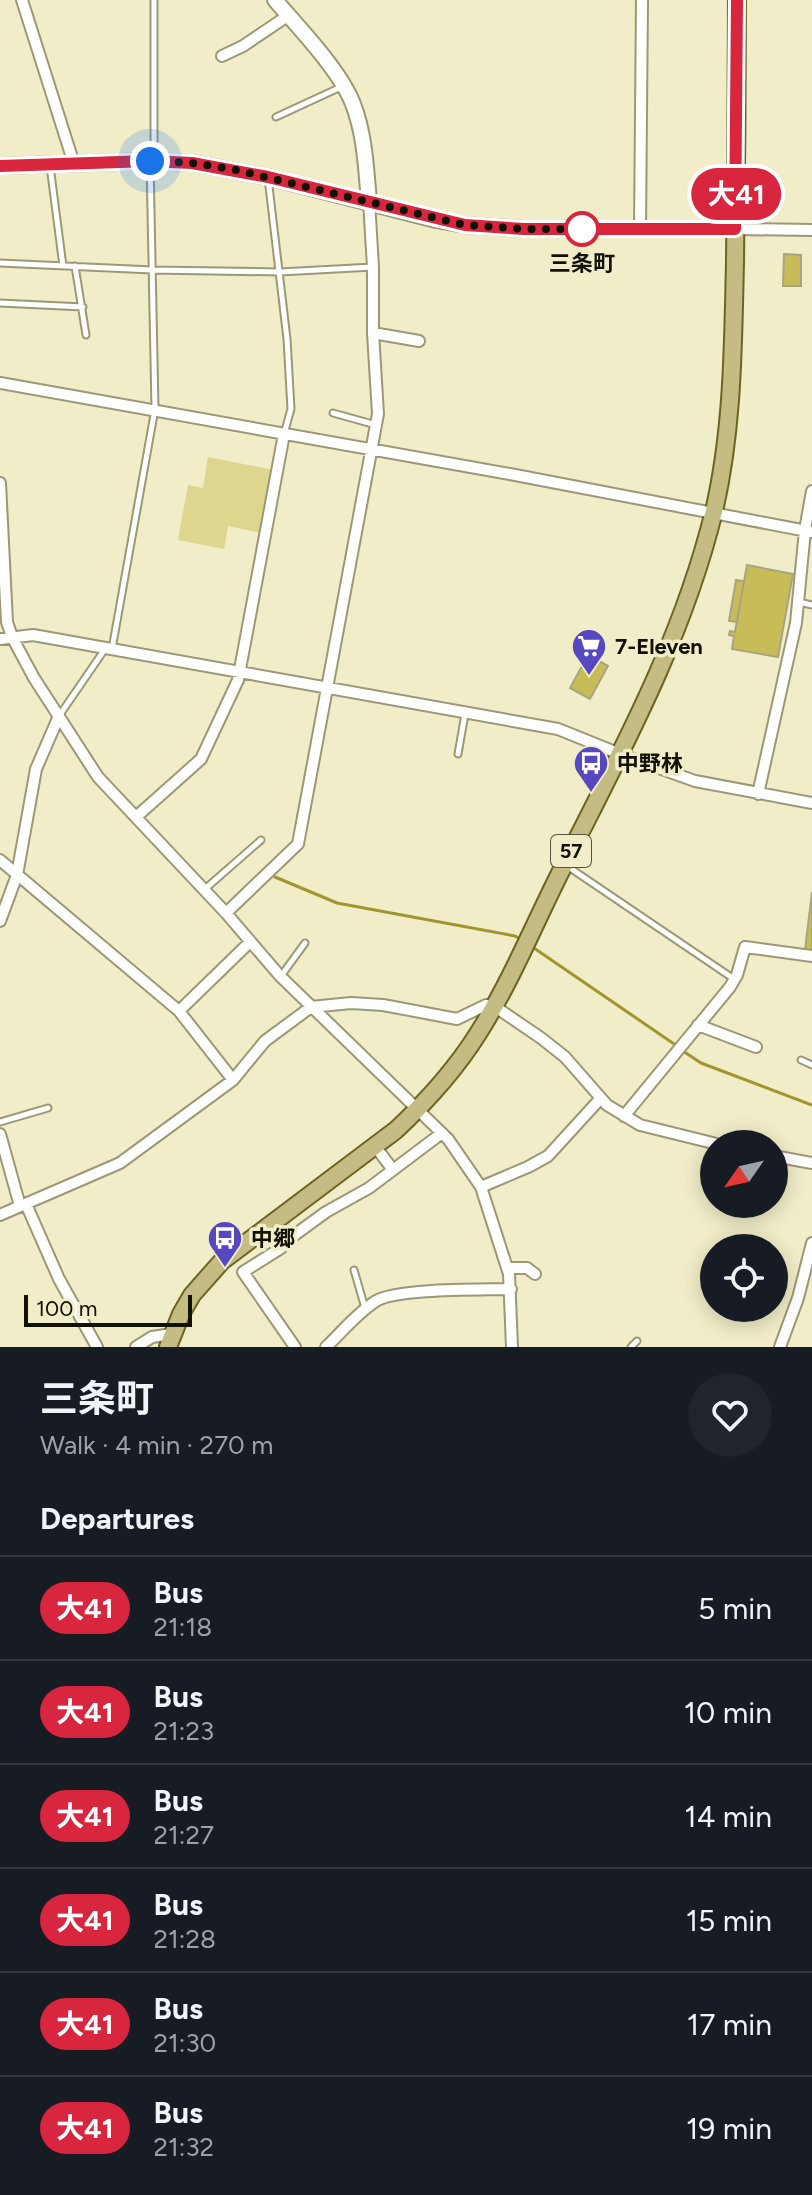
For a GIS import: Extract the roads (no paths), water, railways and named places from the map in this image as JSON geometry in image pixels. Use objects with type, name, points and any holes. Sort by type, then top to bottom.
[{"type":"main road","name":"57","points":[[170,1341],[192,1295],[222,1261],[375,1146],[419,1109],[462,1056],[494,1006],[620,754],[681,620],[713,512],[724,464],[731,410],[737,0]]},
{"type":"street","points":[[22,0],[74,164]]},
{"type":"street","points":[[226,913],[298,844],[378,414],[369,201],[360,129],[352,102],[343,86],[275,0]]},
{"type":"street","points":[[640,228],[642,0]]},
{"type":"street","points":[[222,56],[243,46],[289,15]]},
{"type":"street","points":[[0,166],[150,161],[192,163],[268,177],[436,220],[497,228],[812,230]]},
{"type":"street","points":[[373,333],[419,341]]},
{"type":"street","points":[[0,383],[808,531]]},
{"type":"street","points":[[136,817],[201,759],[238,680],[284,434]]},
{"type":"street","points":[[0,483],[7,622],[34,678],[98,777],[226,913],[280,976],[442,1133],[481,1187],[507,1268],[511,1289],[512,1347]]},
{"type":"street","points":[[758,794],[796,623],[812,491]]},
{"type":"street","points":[[0,639],[33,635],[558,729],[695,781],[812,803]]},
{"type":"street","points":[[0,921],[17,875],[36,769],[59,716]]},
{"type":"street","points":[[0,860],[179,1011],[233,1080]]},
{"type":"street","points":[[179,1011],[250,942]]},
{"type":"street","points":[[624,1116],[734,980],[745,947],[812,956]]},
{"type":"street","points":[[0,1215],[120,1163],[233,1080],[265,1041],[311,1007],[351,1003],[383,1005],[457,1019],[486,1005],[494,1006],[565,1057],[600,1099],[624,1116],[640,1125],[700,1140]]},
{"type":"street","points":[[698,1025],[756,1047]]},
{"type":"street","points":[[481,1187],[548,1156],[600,1099]]},
{"type":"street","points":[[295,1347],[243,1272],[281,1248],[326,1212],[369,1188],[442,1133]]},
{"type":"street","points":[[0,1135],[23,1205],[97,1347]]},
{"type":"street","points":[[375,1146],[393,1170]]},
{"type":"street","points":[[788,1159],[812,1163]]},
{"type":"street","points":[[780,1347],[798,1298],[812,1243]]},
{"type":"street","points":[[507,1268],[527,1268],[535,1274]]},
{"type":"street","points":[[326,1347],[379,1299],[398,1294],[511,1289]]},
{"type":"street","points":[[136,1347],[152,1337],[170,1341]]},
{"type":"lane","points":[[59,716],[108,649],[155,409],[150,161],[154,150],[154,0]]},
{"type":"lane","points":[[276,117],[343,86]]},
{"type":"lane","points":[[49,165],[63,266]]},
{"type":"lane","points":[[268,177],[287,339],[291,409],[284,434]]},
{"type":"lane","points":[[0,263],[280,272],[373,267]]},
{"type":"lane","points":[[75,266],[86,335]]},
{"type":"lane","points":[[0,303],[83,307]]},
{"type":"lane","points":[[333,413],[377,425]]},
{"type":"lane","points":[[798,602],[812,605]]},
{"type":"lane","points":[[458,754],[465,713]]},
{"type":"lane","points":[[204,890],[261,840]]},
{"type":"lane","points":[[564,864],[734,980]]},
{"type":"lane","points":[[280,976],[305,943]]},
{"type":"lane","points":[[801,1060],[812,1065]]},
{"type":"lane","points":[[0,1122],[48,1108]]},
{"type":"lane","points":[[354,1270],[365,1309]]},
{"type":"lane","points":[[631,1347],[637,1341]]},
{"type":"waterway","points":[[275,877],[337,903],[515,936],[522,940]]},
{"type":"waterway","points":[[531,946],[677,1046]]},
{"type":"waterway","points":[[683,1051],[701,1063],[812,1105]]},
{"type":"place","name":"三条町","points":[[582,229]]},
{"type":"place","name":"7-Eleven","points":[[589,677]]},
{"type":"place","name":"中野林","points":[[591,794]]},
{"type":"place","name":"中郷","points":[[225,1269]]}]
